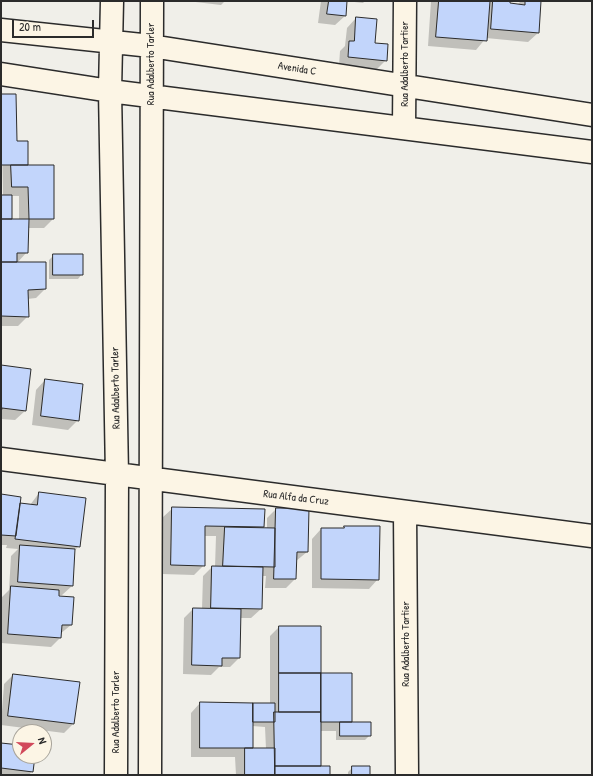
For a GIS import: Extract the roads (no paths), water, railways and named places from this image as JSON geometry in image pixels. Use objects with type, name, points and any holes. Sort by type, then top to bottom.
[{"type":"street","name":"Rua Adalberto Tarler","points":[[112,1],[110,91],[117,475],[116,775]]},
{"type":"street","name":"Rua Adalberto Tarler","points":[[150,775],[152,1]]},
{"type":"street","name":"Rua Adalberto Tartier","points":[[404,128],[405,1]]},
{"type":"street","name":"Avenida C","points":[[1,30],[111,43],[151,46],[592,115]]},
{"type":"street","points":[[1,74],[110,91],[592,152]]},
{"type":"street","name":"Rua Alfa da Cruz","points":[[1,459],[151,480],[592,536]]},
{"type":"street","name":"Rua Adalberto Tartier","points":[[405,512],[407,775]]}]
